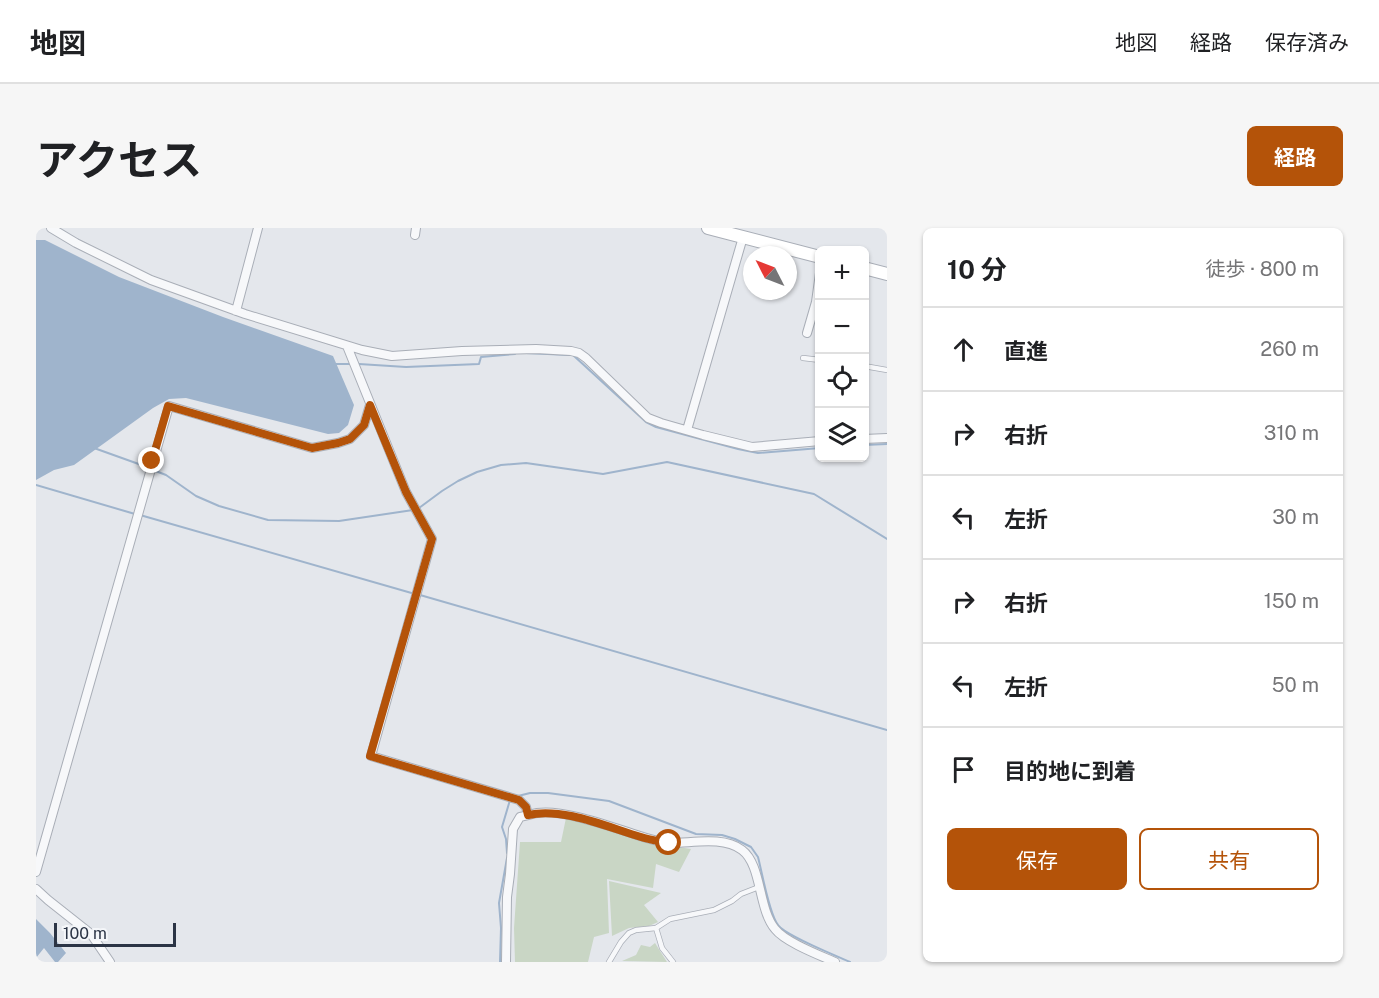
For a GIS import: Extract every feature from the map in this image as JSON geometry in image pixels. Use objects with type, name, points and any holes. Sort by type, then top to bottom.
[{"type":"street","points":[[51,228],[151,280],[236,311],[347,346],[392,356],[462,351],[536,349],[571,351],[586,358],[648,418],[752,447],[815,441]]},
{"type":"street","points":[[236,311],[258,228]]},
{"type":"street","points":[[708,228],[815,256]]},
{"type":"street","points":[[687,430],[743,237]]},
{"type":"street","points":[[869,269],[887,274]]},
{"type":"street","points":[[807,333],[816,300]]},
{"type":"street","points":[[347,346],[406,492],[432,539],[370,756],[519,800],[526,807],[528,815]]},
{"type":"street","points":[[36,872],[168,406],[312,448],[350,439],[364,425],[370,405]]},
{"type":"street","points":[[869,439],[887,438]]},
{"type":"street","points":[[506,962],[507,897],[513,829],[520,817],[549,812],[572,816],[643,838],[669,843],[728,843],[742,850],[751,859],[768,918],[775,930],[835,962]]},
{"type":"street","points":[[36,889],[91,934],[110,962]]},
{"type":"lane","points":[[803,358],[815,360]]},
{"type":"lane","points":[[869,367],[887,370]]},
{"type":"lane","points":[[609,962],[629,933],[656,928],[670,919],[714,910],[741,894],[759,887]]},
{"type":"lane","points":[[656,928],[662,948],[673,962]]},
{"type":"green space","points":[[566,818],[653,843],[691,849],[679,872],[656,864],[653,888],[607,879],[609,933],[594,937],[588,962],[515,962],[514,928],[520,842],[561,842]]},
{"type":"green space","points":[[609,881],[661,893],[644,905],[658,922],[649,926],[629,928],[612,936]]},
{"type":"green space","points":[[655,943],[667,962],[622,961],[636,955],[641,945],[650,947]]},
{"type":"water","points":[[36,240],[45,240],[119,277],[333,356],[354,405],[348,425],[339,433],[328,434],[186,398],[169,399],[74,465],[54,470],[36,480]]},
{"type":"water","points":[[36,919],[66,953],[58,962],[55,962],[44,948],[36,958]]},
{"type":"waterway","points":[[526,353],[569,355]]},
{"type":"waterway","points":[[359,364],[406,367],[479,364],[481,357],[515,354]]},
{"type":"waterway","points":[[574,356],[646,422],[656,427],[758,453],[815,448]]},
{"type":"waterway","points":[[335,364],[353,364]]},
{"type":"waterway","points":[[869,445],[887,444]]},
{"type":"waterway","points":[[94,448],[147,467]]},
{"type":"waterway","points":[[419,508],[458,481],[477,472],[501,465],[526,463],[603,474],[667,462],[814,494],[887,539]]},
{"type":"waterway","points":[[153,470],[166,475],[196,496],[219,506],[268,520],[339,521],[413,510]]},
{"type":"waterway","points":[[36,485],[135,514]]},
{"type":"waterway","points":[[140,515],[415,594]]},
{"type":"waterway","points":[[420,595],[887,730]]},
{"type":"waterway","points":[[518,796],[548,793],[609,801],[696,834],[722,835],[735,839],[751,847],[758,857],[769,903],[778,925],[800,940],[850,962]]},
{"type":"waterway","points":[[507,853],[502,827],[510,800]]},
{"type":"waterway","points":[[500,962],[499,903],[507,858]]},
{"type":"route","points":[[152,461],[168,406],[312,448],[350,439],[364,425],[370,405],[406,492],[432,539],[370,756],[519,800],[526,807],[528,815],[549,812],[572,816],[643,838],[669,843]]}]
